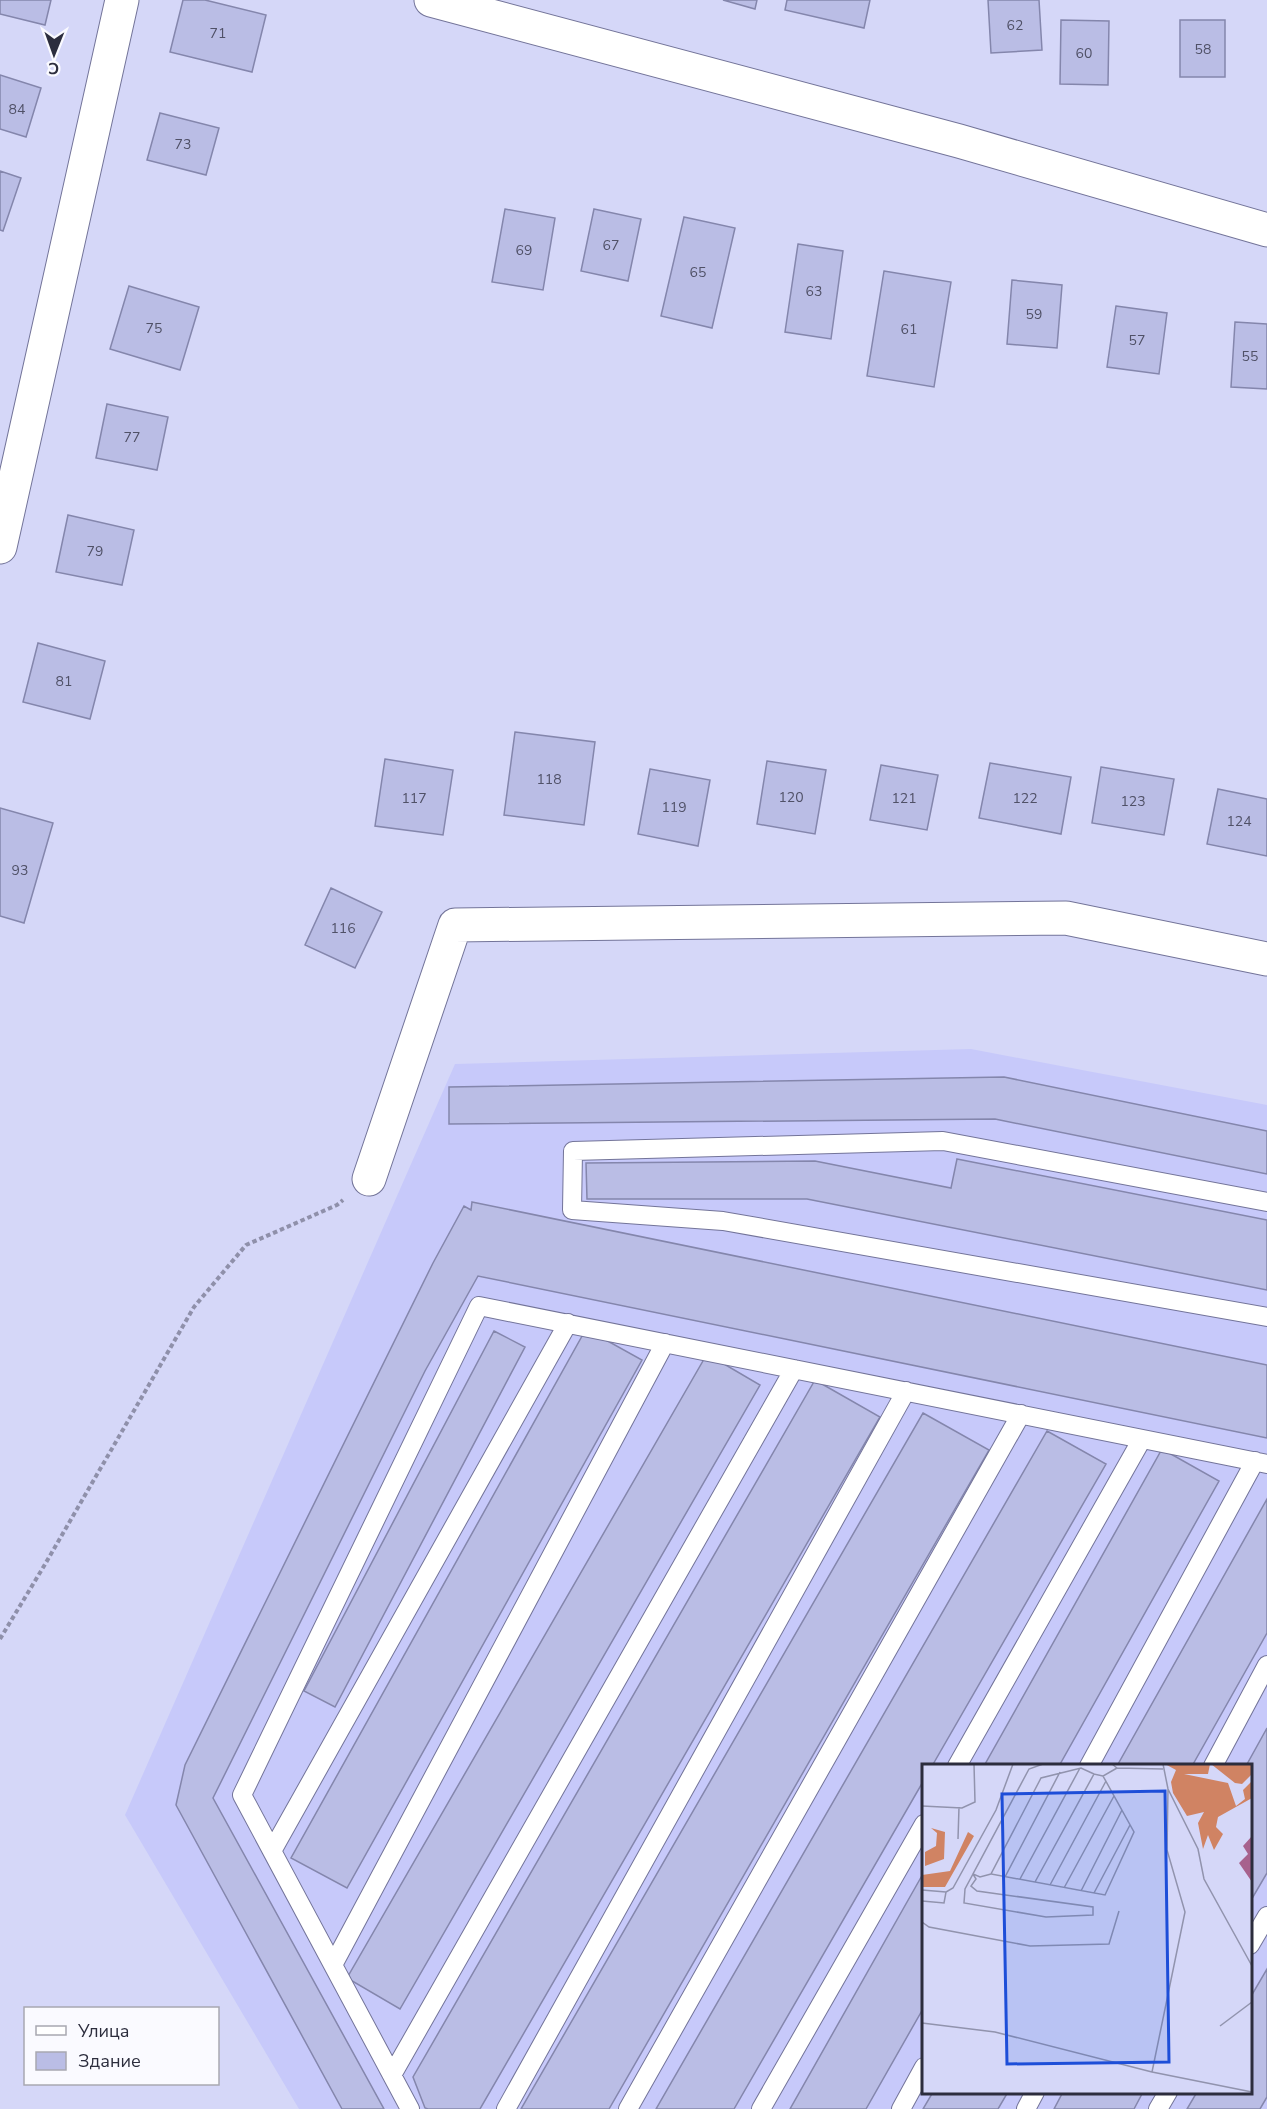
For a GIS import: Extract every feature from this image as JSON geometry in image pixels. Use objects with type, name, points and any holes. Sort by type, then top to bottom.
[{"type":"street","points":[[0,547],[122,0]]},
{"type":"street","points":[[431,0],[959,141],[1267,230]]},
{"type":"street","points":[[369,1179],[455,925],[1066,918],[1267,959]]},
{"type":"lane","points":[[1267,1202],[943,1140],[573,1151],[572,1210],[723,1221],[1267,1317]]},
{"type":"lane","points":[[410,2109],[242,1795],[479,1306],[1261,1462],[1090,1764]]},
{"type":"lane","points":[[272,1851],[568,1323]]},
{"type":"lane","points":[[333,1965],[665,1343]]},
{"type":"lane","points":[[392,2075],[795,1369]]},
{"type":"lane","points":[[506,2109],[906,1391]]},
{"type":"lane","points":[[628,2109],[1021,1414]]},
{"type":"lane","points":[[958,1764],[1142,1439]]},
{"type":"lane","points":[[1213,1764],[1267,1665]]},
{"type":"lane","points":[[761,2109],[922,1827]]},
{"type":"lane","points":[[1252,1943],[1267,1916]]},
{"type":"lane","points":[[901,2109],[922,2071]]},
{"type":"lane","points":[[1026,2109],[1034,2094]]},
{"type":"lane","points":[[1158,2109],[1167,2094]]},
{"type":"path","points":[[0,1639],[45,1566],[194,1306],[246,1245],[337,1205],[369,1179]]},
{"type":"shaded area","points":[[971,1049],[1267,1105],[1267,2109],[299,2109],[125,1815],[455,1064]]},
{"type":"building","points":[[0,0],[51,0],[45,25],[0,14]]},
{"type":"building","points":[[183,0],[205,0],[266,15],[252,72],[170,52]]},
{"type":"building","points":[[723,0],[757,0],[755,9]]},
{"type":"building","points":[[787,0],[870,0],[864,28],[785,10]]},
{"type":"building","points":[[988,0],[1039,0],[1042,50],[991,53]]},
{"type":"building","points":[[1061,20],[1109,21],[1108,85],[1060,84]]},
{"type":"building","points":[[1180,20],[1225,20],[1225,77],[1180,77]]},
{"type":"building","points":[[0,75],[41,88],[26,137],[0,129]]},
{"type":"building","points":[[160,113],[219,128],[206,175],[147,160]]},
{"type":"building","points":[[0,171],[21,178],[3,231],[0,230]]},
{"type":"building","points":[[505,209],[555,218],[543,290],[492,282]]},
{"type":"building","points":[[594,209],[641,219],[628,281],[581,271]]},
{"type":"building","points":[[684,217],[735,228],[712,328],[661,316]]},
{"type":"building","points":[[798,244],[843,251],[831,339],[785,332]]},
{"type":"building","points":[[884,271],[951,282],[934,387],[867,376]]},
{"type":"building","points":[[1012,280],[1062,285],[1057,348],[1007,344]]},
{"type":"building","points":[[129,286],[199,307],[180,370],[110,349]]},
{"type":"building","points":[[1116,306],[1167,313],[1159,374],[1107,367]]},
{"type":"building","points":[[1235,322],[1267,324],[1267,389],[1231,387]]},
{"type":"building","points":[[107,404],[168,417],[157,470],[96,458]]},
{"type":"building","points":[[68,515],[134,530],[122,585],[56,572]]},
{"type":"building","points":[[38,643],[105,661],[90,719],[23,702]]},
{"type":"building","points":[[515,732],[595,742],[584,825],[504,815]]},
{"type":"building","points":[[385,759],[453,770],[443,835],[375,826]]},
{"type":"building","points":[[767,761],[826,770],[815,834],[757,824]]},
{"type":"building","points":[[990,763],[1071,777],[1061,834],[979,818]]},
{"type":"building","points":[[881,765],[938,775],[927,830],[870,820]]},
{"type":"building","points":[[1101,767],[1174,779],[1164,835],[1092,823]]},
{"type":"building","points":[[650,769],[710,780],[698,846],[638,834]]},
{"type":"building","points":[[1218,789],[1267,799],[1267,856],[1207,844]]},
{"type":"building","points":[[0,808],[53,823],[24,923],[0,916]]},
{"type":"building","points":[[331,888],[382,912],[355,968],[305,945]]},
{"type":"building","points":[[1004,1077],[1267,1131],[1267,1174],[995,1119],[449,1124],[449,1087]]},
{"type":"building","points":[[957,1159],[1267,1220],[1267,1290],[807,1199],[587,1199],[586,1163],[815,1161],[951,1188]]},
{"type":"building","points":[[472,1202],[1267,1365],[1267,1438],[478,1276],[425,1371],[213,1798],[384,2109],[342,2109],[176,1805],[185,1765],[433,1263],[464,1206],[471,1210]]},
{"type":"building","points":[[586,1329],[642,1360],[347,1888],[291,1858]]},
{"type":"building","points":[[494,1331],[525,1347],[335,1707],[304,1691]]},
{"type":"building","points":[[707,1354],[760,1385],[400,2009],[347,1978]]},
{"type":"building","points":[[815,1380],[880,1417],[480,2109],[425,2108],[413,2077]]},
{"type":"building","points":[[923,1413],[989,1450],[609,2109],[521,2109]]},
{"type":"building","points":[[1047,1431],[1106,1464],[933,1764],[922,1764],[922,1783],[734,2109],[656,2109]]},
{"type":"building","points":[[1162,1449],[1219,1481],[1060,1764],[985,1764]]},
{"type":"building","points":[[1267,1499],[1267,1633],[1193,1764],[1118,1764]]},
{"type":"building","points":[[1267,1728],[1267,1873],[1252,1899],[1252,1764],[1247,1764]]},
{"type":"building","points":[[922,1876],[922,2011],[866,2109],[790,2109]]},
{"type":"building","points":[[1267,1969],[1267,2097],[1260,2109],[1187,2109],[1196,2094],[1252,2094],[1252,1995]]},
{"type":"building","points":[[932,2094],[1007,2094],[998,2109],[923,2109]]},
{"type":"building","points":[[1062,2094],[1142,2094],[1134,2109],[1054,2109]]}]
